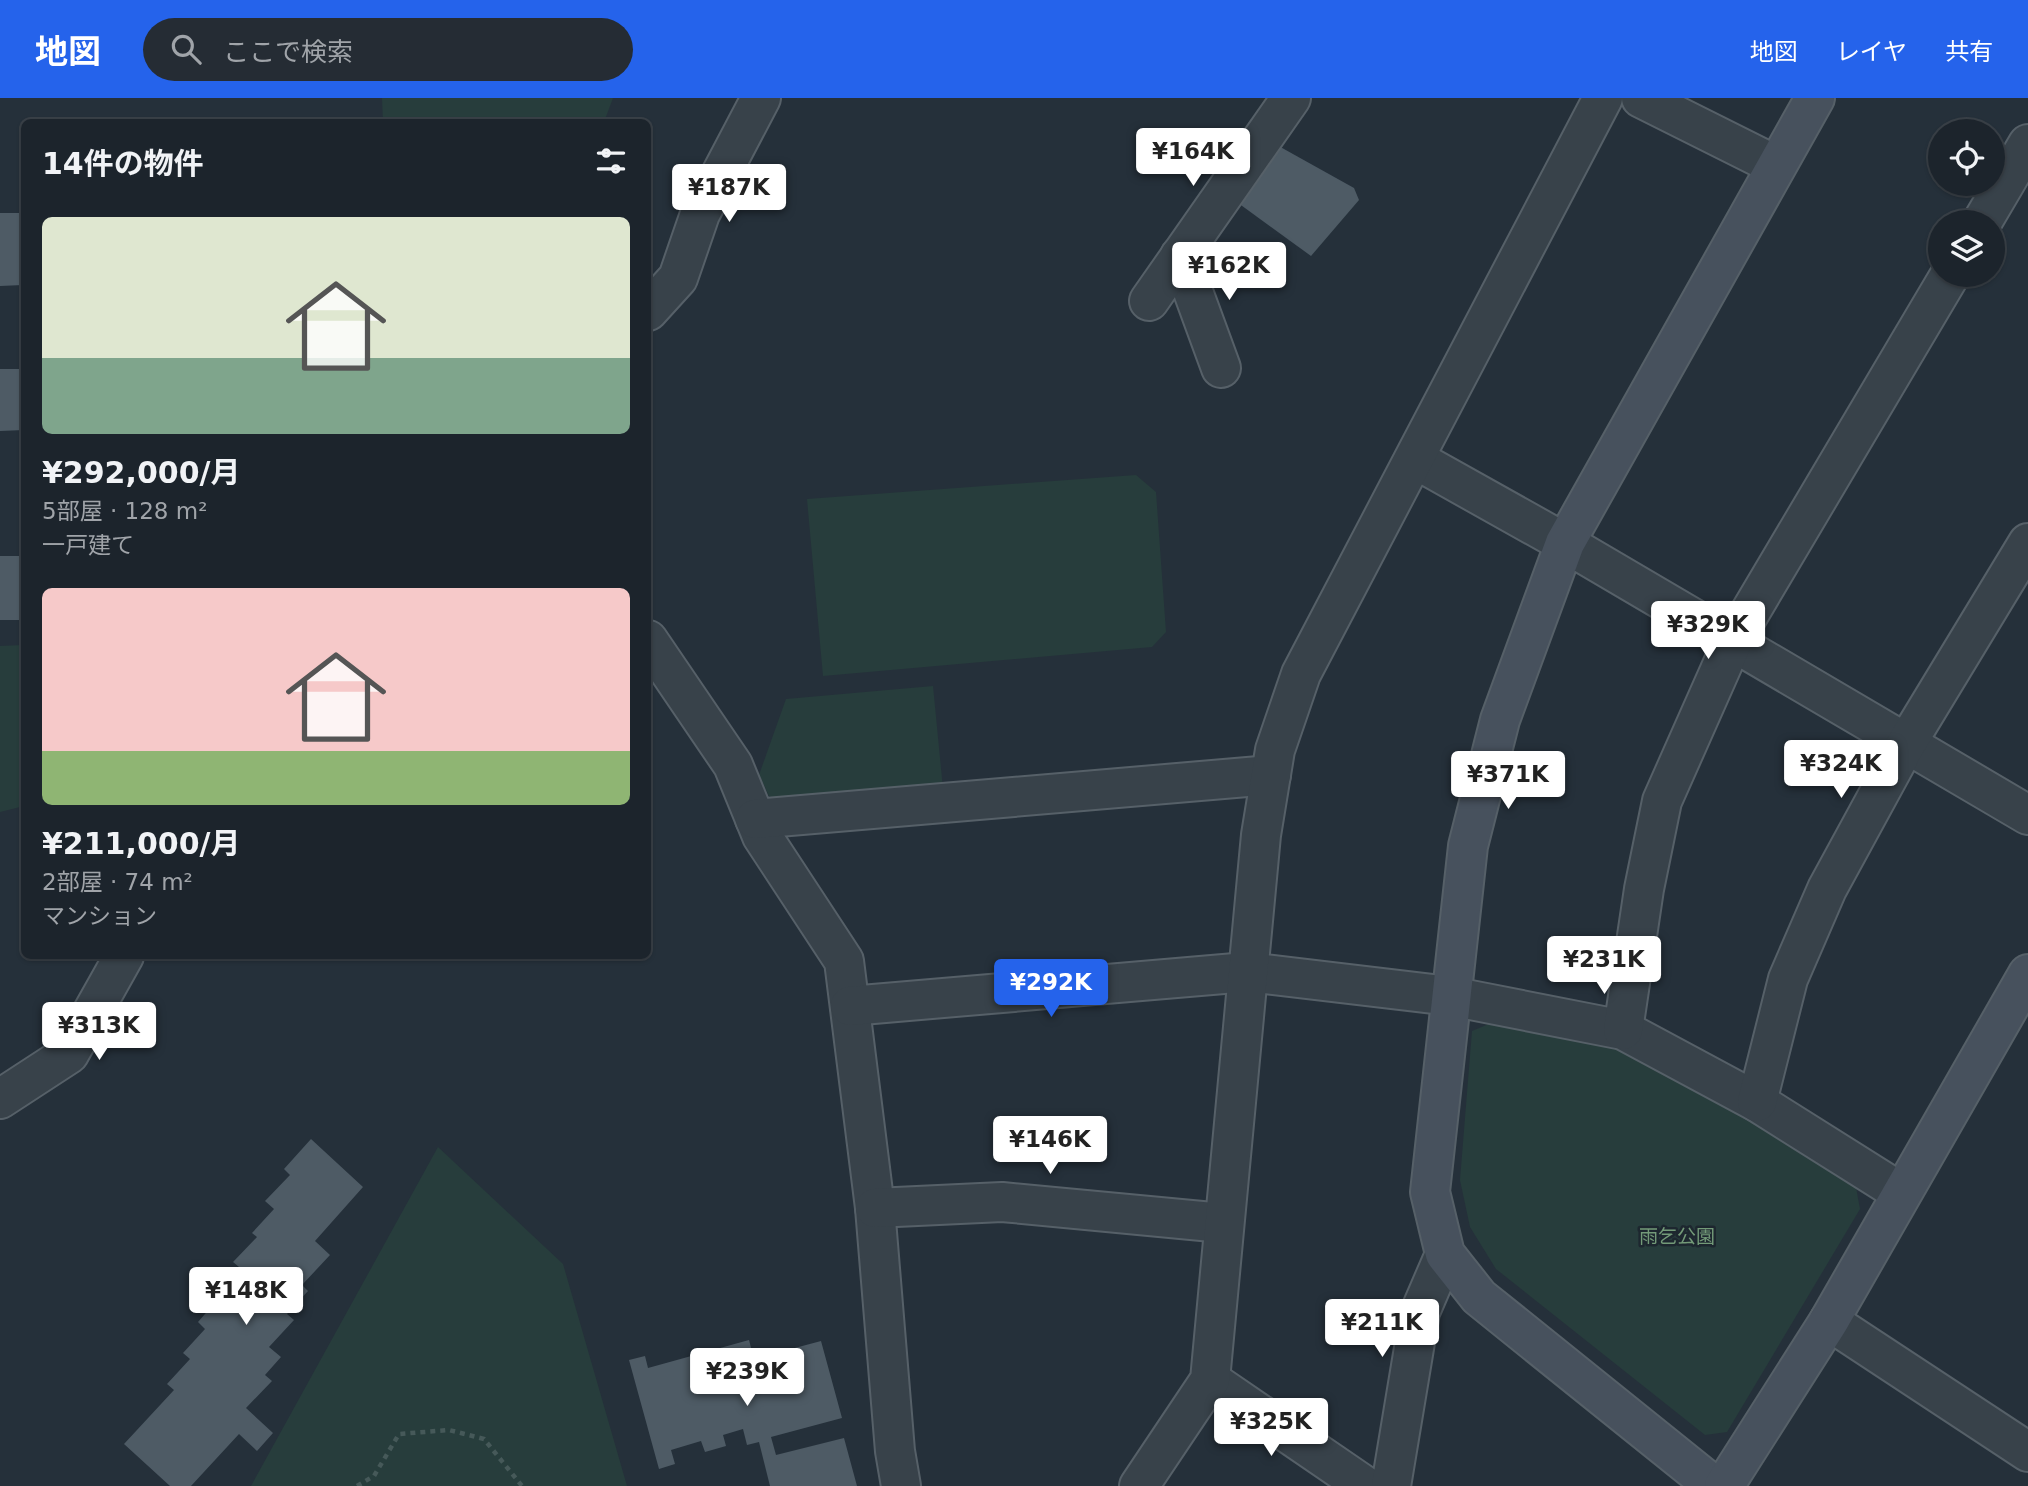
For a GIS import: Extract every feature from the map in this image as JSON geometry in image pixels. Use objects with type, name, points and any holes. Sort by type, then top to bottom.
[{"type":"street","points":[[651,308],[678,278],[701,214],[761,98]]},
{"type":"street","points":[[1149,301],[1291,98]]},
{"type":"street","points":[[1139,1486],[1210,1380],[1247,972],[1275,750],[1301,674],[1603,98]]},
{"type":"street","points":[[1641,98],[1775,165]]},
{"type":"street","points":[[1714,1486],[1479,1297],[1445,1254],[1430,1192],[1468,846],[1500,720],[1565,543],[1815,98]]},
{"type":"street","points":[[1989,210],[2028,144]]},
{"type":"street","points":[[1180,256],[1221,368]]},
{"type":"street","points":[[1623,1030],[1644,889],[1661,801],[1733,641],[1943,287]]},
{"type":"street","points":[[1415,459],[1565,543],[2028,815]]},
{"type":"street","points":[[1757,1102],[1788,979],[1827,889],[1906,744],[2028,543]]},
{"type":"street","points":[[651,643],[733,765],[762,836],[845,961],[875,1209],[895,1451],[901,1486]]},
{"type":"street","points":[[755,819],[1271,775]]},
{"type":"street","points":[[0,1100],[69,1054],[122,959]]},
{"type":"street","points":[[850,1006],[1247,972],[1450,996],[1623,1030],[1757,1102],[1900,1192]]},
{"type":"street","points":[[1724,1486],[1829,1321],[1900,1192],[2028,974]]},
{"type":"street","points":[[875,1209],[1002,1202],[1223,1223]]},
{"type":"street","points":[[1391,1486],[1420,1312],[1445,1254]]},
{"type":"street","points":[[1829,1321],[2023,1435]]},
{"type":"street","points":[[1210,1380],[1365,1486]]},
{"type":"path","points":[[357,1486],[374,1476],[399,1434],[449,1430],[484,1438],[522,1486]]},
{"type":"green space","points":[[382,98],[613,98],[605,119],[383,119]]},
{"type":"green space","points":[[1136,475],[1156,492],[1166,632],[1152,647],[823,676],[807,499]]},
{"type":"green space","points":[[21,645],[21,807],[0,812],[0,646]]},
{"type":"green space","points":[[933,686],[943,789],[784,805],[769,796],[759,775],[786,699]]},
{"type":"green space","name":"雨乞公園","points":[[1496,1021],[1605,1042],[1751,1118],[1855,1182],[1860,1209],[1727,1432],[1705,1435],[1496,1269],[1470,1227],[1460,1180],[1472,1031]]},
{"type":"green space","points":[[438,1147],[563,1264],[627,1486],[251,1486]]},
{"type":"building","points":[[1275,144],[1354,188],[1359,200],[1311,256],[1234,200]]},
{"type":"building","points":[[0,213],[21,213],[21,285],[0,286]]},
{"type":"building","points":[[0,369],[21,369],[21,430],[0,431]]},
{"type":"building","points":[[0,556],[21,556],[21,620],[0,620]]},
{"type":"building","points":[[311,1139],[363,1187],[315,1241],[330,1255],[302,1285],[308,1291],[287,1314],[294,1320],[269,1347],[281,1357],[265,1375],[272,1381],[246,1408],[273,1433],[257,1451],[239,1434],[191,1486],[170,1486],[124,1444],[174,1390],[167,1384],[190,1359],[183,1353],[205,1329],[198,1322],[218,1299],[213,1295],[239,1267],[233,1262],[257,1237],[252,1233],[274,1209],[265,1201],[290,1175],[284,1169]]},
{"type":"building","points":[[749,1340],[754,1359],[821,1341],[842,1418],[771,1437],[776,1455],[844,1438],[857,1486],[770,1486],[759,1442],[747,1445],[743,1429],[723,1435],[726,1446],[705,1452],[701,1441],[671,1450],[675,1464],[659,1469],[629,1360],[645,1356],[648,1368]]}]
